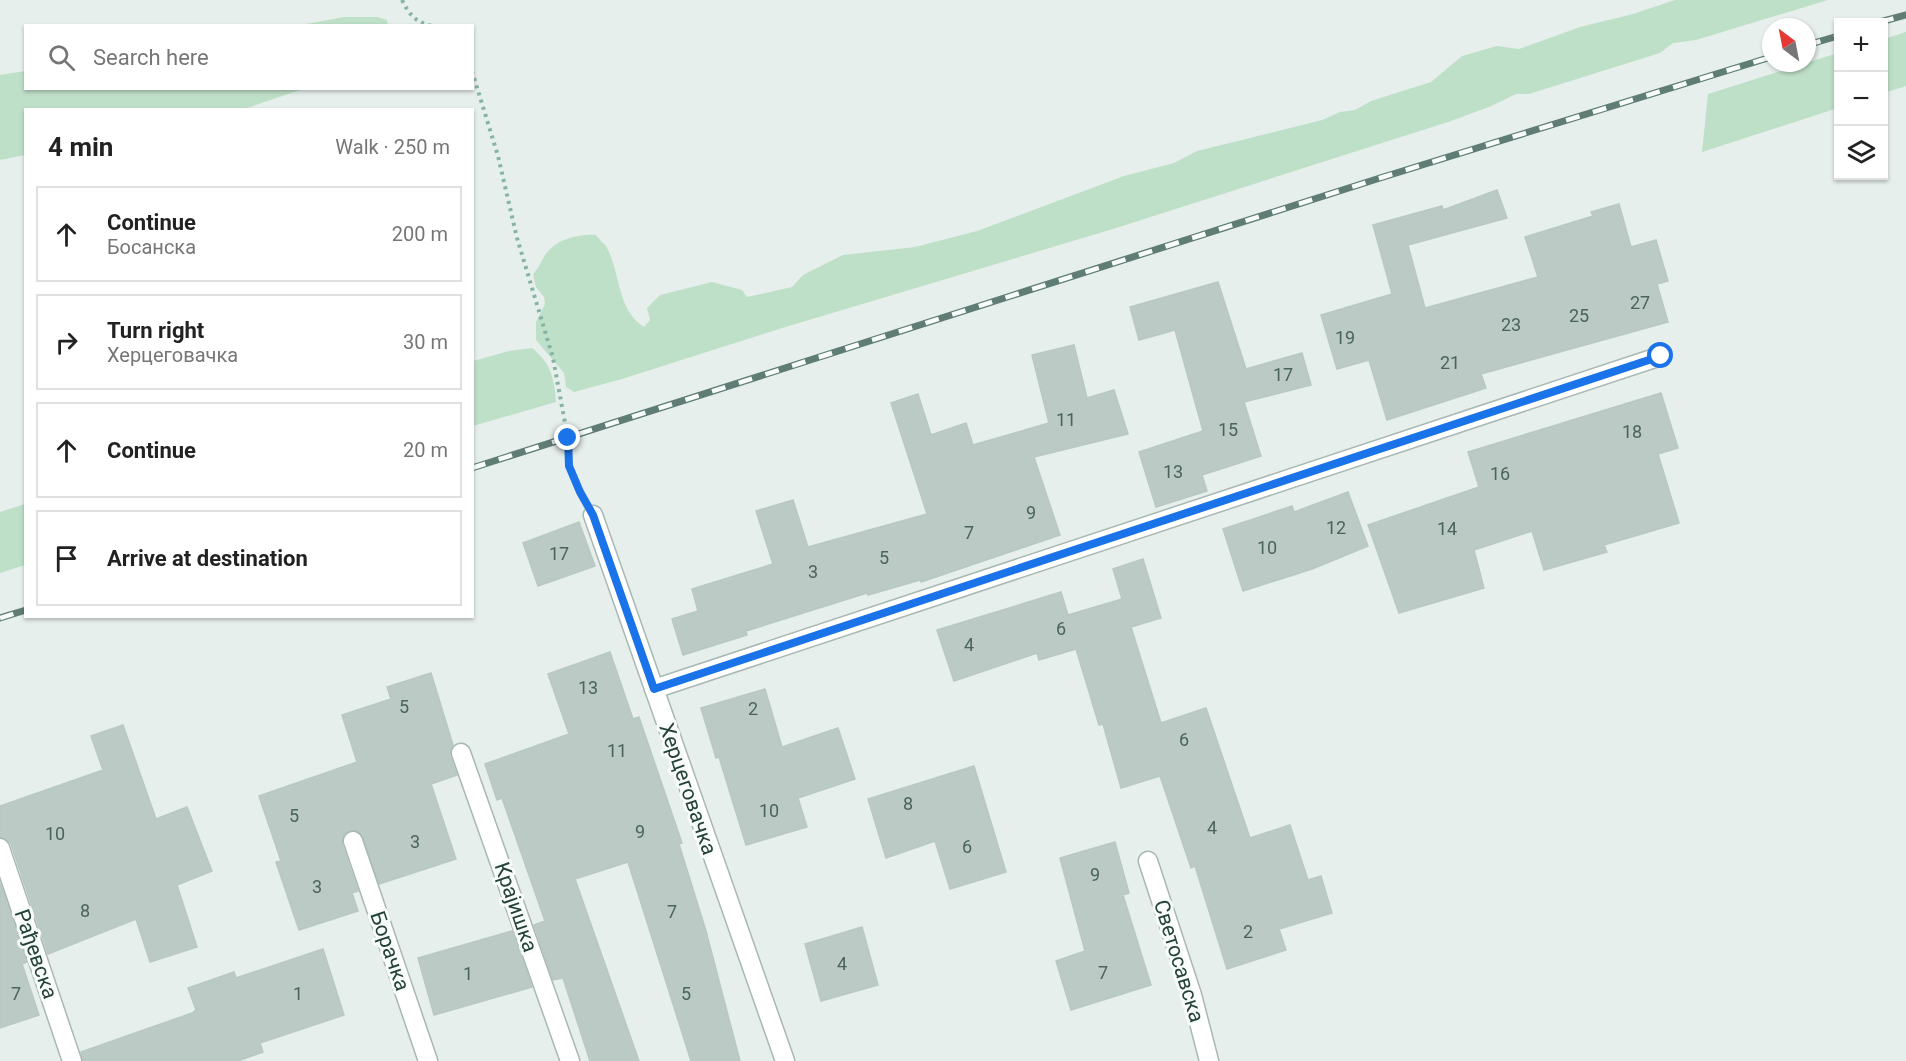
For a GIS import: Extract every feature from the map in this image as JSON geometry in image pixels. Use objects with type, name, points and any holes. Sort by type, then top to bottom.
[{"type":"street","points":[[654,689],[1661,356]]},
{"type":"street","name":"Херцеговачка","points":[[593,515],[784,1061]]},
{"type":"street","name":"Крајишка","points":[[461,753],[570,1061]]},
{"type":"street","name":"Борачка","points":[[353,842],[428,1061]]},
{"type":"street","name":"Рађевска","points":[[0,848],[72,1061]]},
{"type":"street","name":"Светосавска","points":[[1148,861],[1192,995],[1209,1061]]},
{"type":"path","points":[[402,0],[410,14],[423,24]]},
{"type":"path","points":[[474,78],[498,156],[517,238],[553,358],[570,450],[569,466],[593,515]]},
{"type":"green space","points":[[1675,0],[1828,0],[1762,18],[1762,20],[1696,40],[1673,43],[1660,53],[1529,94],[1516,94],[1448,122],[1113,229],[574,392],[566,387],[564,373],[536,340],[536,322],[545,304],[544,297],[536,287],[533,274],[550,249],[572,238],[596,235],[606,246],[628,310],[644,327],[650,320],[647,308],[660,295],[712,282],[742,290],[747,297],[792,287],[803,275],[843,255],[915,247],[977,231],[1124,176],[1174,163],[1197,151],[1322,120],[1340,112],[1355,110],[1371,101],[1431,82],[1462,56],[1497,46],[1519,49],[1580,27],[1633,14]]},
{"type":"green space","points":[[344,17],[377,17],[387,20],[388,24],[306,24]]},
{"type":"green space","points":[[1906,32],[1906,86],[1888,92],[1888,72],[1888,38]]},
{"type":"green space","points":[[1834,54],[1834,109],[1702,152],[1708,94],[1778,72],[1816,72],[1816,60]]},
{"type":"green space","points":[[24,71],[24,90],[300,90],[247,108],[24,108],[24,155],[0,160],[0,75]]},
{"type":"green space","points":[[532,348],[543,359],[550,372],[556,402],[474,426],[474,361],[509,351]]},
{"type":"green space","points":[[24,504],[24,565],[0,573],[0,512]]},
{"type":"building","points":[[1497,190],[1507,218],[1408,245],[1425,308],[1538,277],[1525,237],[1593,216],[1591,212],[1619,204],[1631,247],[1656,240],[1668,281],[1657,284],[1668,322],[1481,374],[1486,388],[1387,420],[1369,360],[1337,369],[1321,315],[1392,294],[1373,225],[1442,206],[1443,210]]},
{"type":"building","points":[[1218,282],[1246,369],[1302,353],[1311,385],[1244,402],[1261,456],[1202,475],[1207,491],[1156,507],[1139,452],[1203,431],[1175,330],[1139,340],[1130,307]]},
{"type":"building","points":[[1074,345],[1087,398],[1114,390],[1128,434],[1034,457],[1060,535],[921,582],[920,580],[868,595],[867,593],[746,631],[747,635],[683,655],[672,619],[698,611],[692,589],[773,564],[756,511],[793,500],[808,547],[927,514],[891,403],[918,394],[931,435],[966,423],[973,445],[1049,423],[1032,355]]},
{"type":"building","points":[[1661,393],[1678,448],[1658,454],[1679,523],[1604,545],[1607,552],[1544,570],[1532,531],[1474,550],[1484,588],[1399,613],[1368,525],[1479,487],[1468,452]]},
{"type":"building","points":[[1348,492],[1368,546],[1312,569],[1243,591],[1223,529],[1292,506],[1294,512]]},
{"type":"building","points":[[579,522],[595,566],[538,586],[523,543]]},
{"type":"building","points":[[1143,559],[1161,618],[1131,627],[1161,723],[1206,708],[1250,838],[1290,825],[1308,880],[1321,876],[1332,913],[1279,929],[1286,950],[1227,969],[1195,866],[1191,868],[1160,776],[1121,788],[1103,724],[1099,725],[1076,649],[1039,660],[1037,653],[954,681],[937,630],[1061,592],[1068,615],[1122,599],[1113,569]]},
{"type":"building","points":[[610,652],[633,719],[639,717],[682,843],[679,844],[706,931],[740,1061],[691,1061],[628,862],[575,879],[639,1061],[590,1061],[563,978],[553,980],[534,925],[545,921],[502,798],[497,800],[485,764],[569,734],[548,674]]},
{"type":"building","points":[[431,673],[453,745],[450,756],[457,775],[431,784],[456,859],[379,884],[363,837],[356,830],[349,831],[344,834],[342,844],[358,891],[352,893],[358,911],[299,930],[276,862],[281,861],[259,796],[357,762],[342,715],[391,699],[387,687]]},
{"type":"building","points":[[765,689],[782,747],[838,728],[855,779],[798,798],[807,827],[746,845],[719,757],[716,758],[701,708]]},
{"type":"building","points":[[123,725],[156,819],[187,807],[212,871],[177,885],[197,947],[150,962],[136,919],[48,954],[11,844],[7,839],[0,837],[0,806],[103,770],[91,736]]},
{"type":"building","points":[[974,766],[1006,872],[950,889],[935,841],[886,858],[868,799]]},
{"type":"building","points":[[1115,842],[1129,893],[1123,895],[1151,985],[1071,1010],[1056,961],[1085,951],[1060,858]]},
{"type":"building","points":[[0,883],[27,962],[22,964],[39,1015],[0,1028]]},
{"type":"building","points":[[862,927],[878,985],[821,1001],[805,944]]},
{"type":"building","points":[[512,931],[532,987],[434,1015],[418,958]]},
{"type":"building","points":[[323,949],[344,1015],[260,1043],[263,1052],[238,1061],[83,1061],[81,1052],[192,1013],[196,1010],[188,988],[234,972],[236,978]]},
{"type":"railway","points":[[1888,20],[1906,15]]},
{"type":"railway","points":[[1816,42],[1834,37]]},
{"type":"railway","points":[[474,467],[1380,178],[1762,60]]},
{"type":"railway","points":[[0,618],[24,611]]},
{"type":"route","points":[[568,438],[569,466],[593,515],[654,689],[1661,356]]}]
